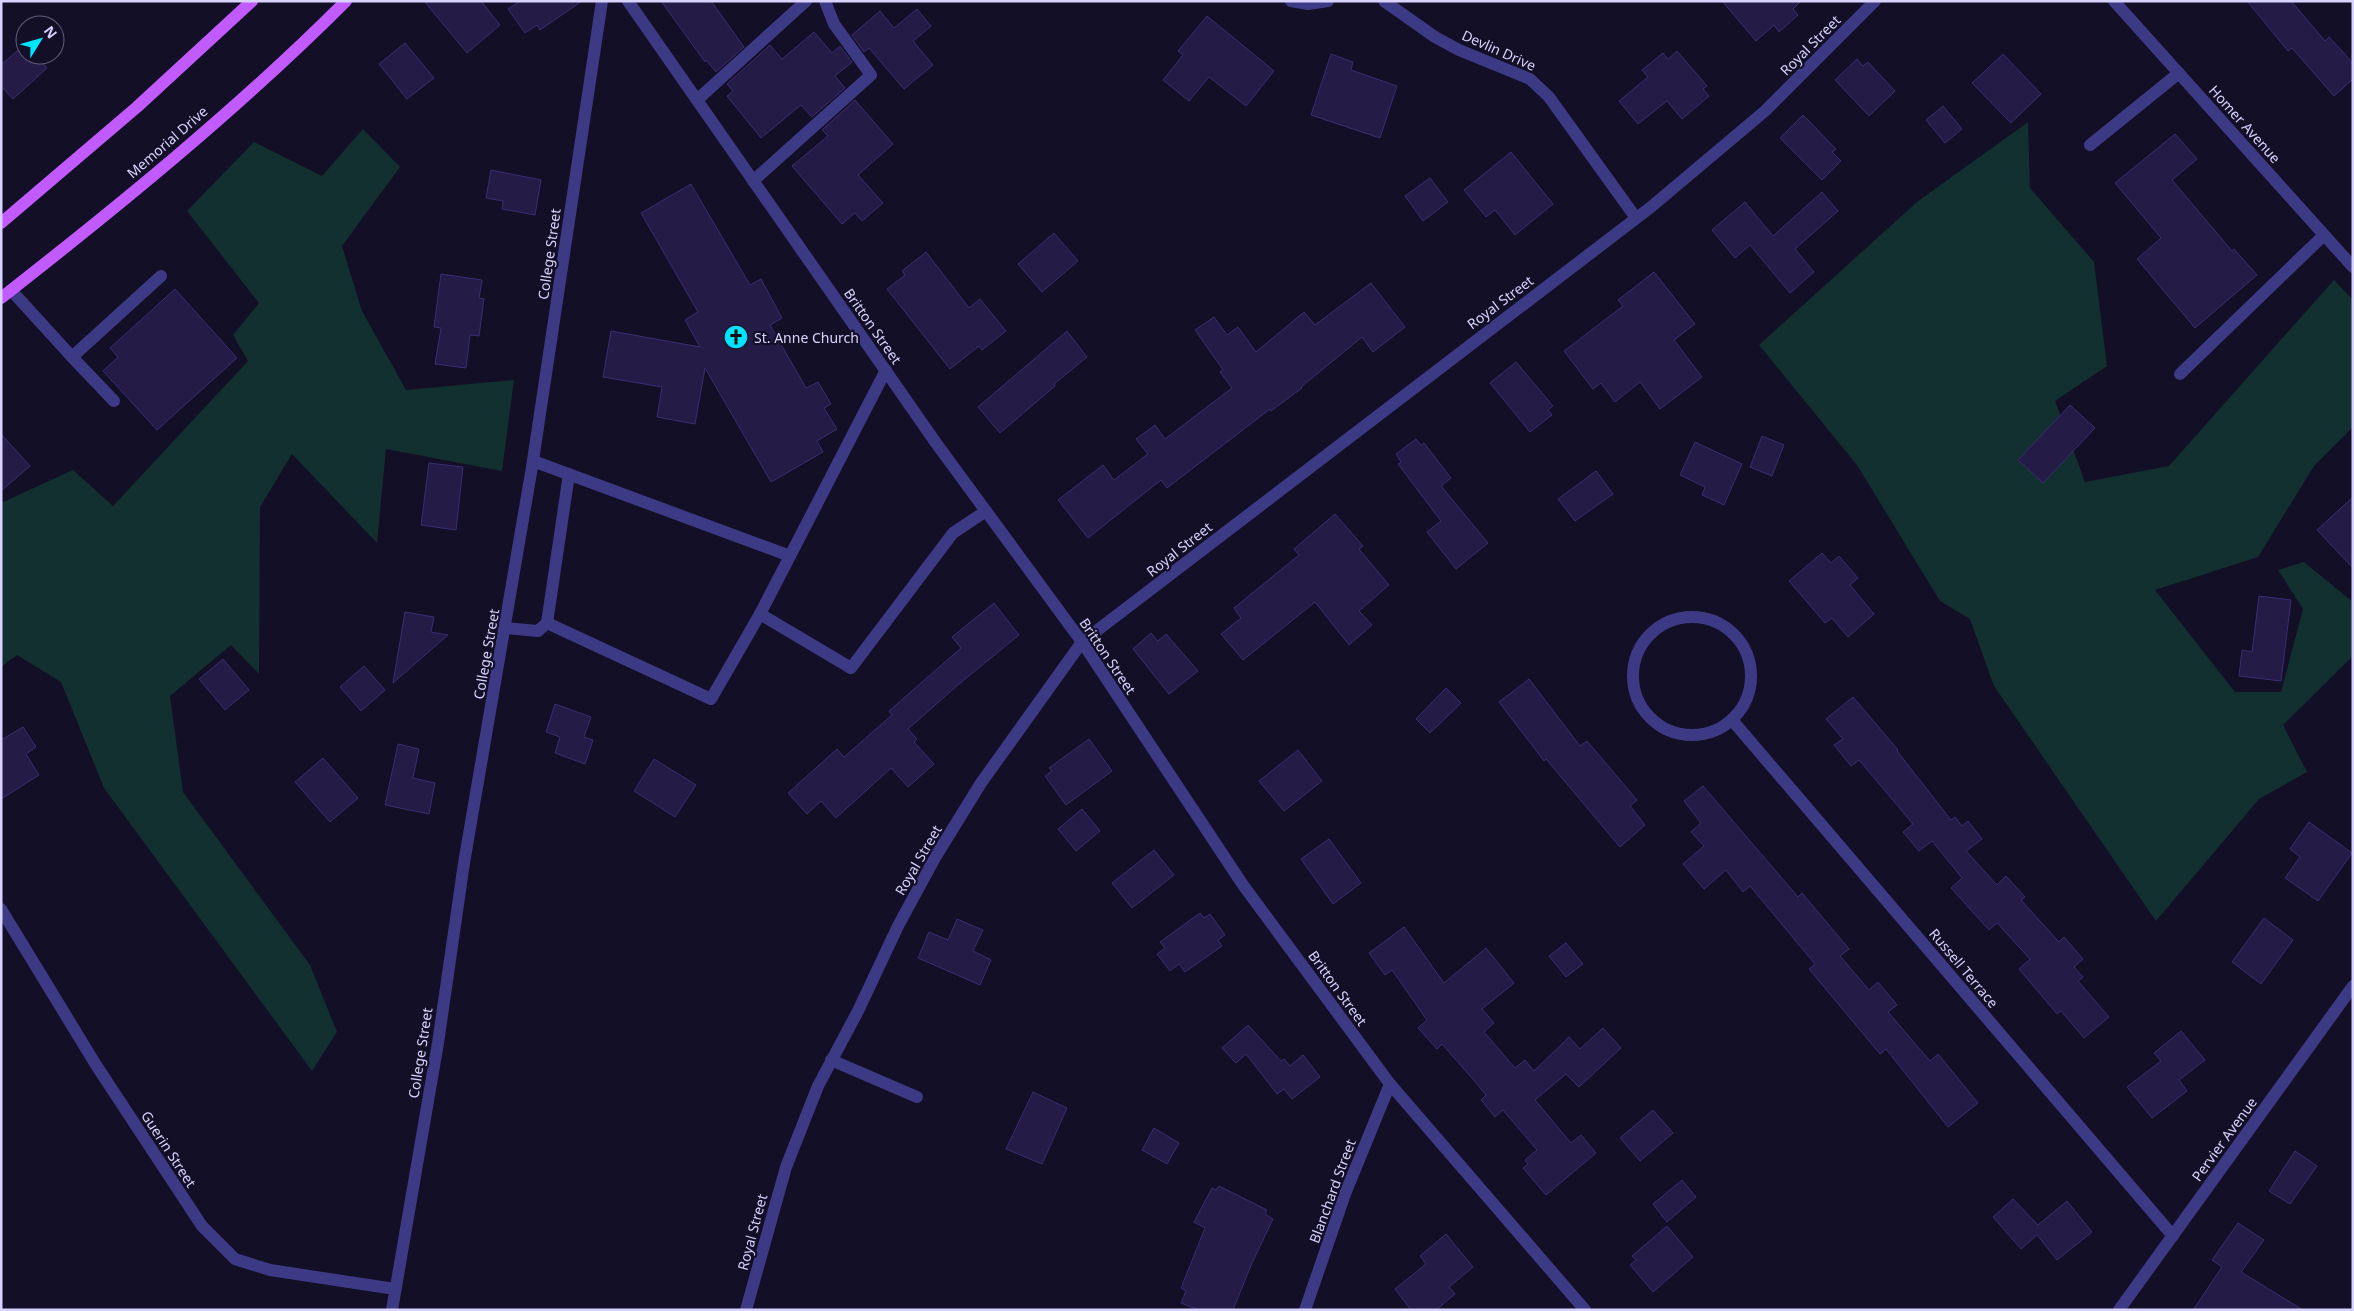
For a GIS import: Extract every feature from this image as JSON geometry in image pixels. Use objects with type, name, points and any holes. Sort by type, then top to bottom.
[{"type":"main road","points":[[1,223],[137,107],[252,1]]},
{"type":"main road","name":"Memorial Drive","points":[[6,294],[190,143],[346,1]]},
{"type":"street","name":"College Street","points":[[392,1310],[438,1043],[464,864],[506,628],[533,461],[602,1]]},
{"type":"street","name":"Britton Street","points":[[628,1],[886,370],[1082,642],[1243,885],[1390,1084],[1585,1310]]},
{"type":"street","points":[[697,100],[806,1]]},
{"type":"street","points":[[754,181],[871,75],[834,24],[826,1]]},
{"type":"street","points":[[1291,1],[1308,4],[1328,1]]},
{"type":"street","name":"Devlin Drive","points":[[1384,1],[1435,37],[1530,79],[1549,97],[1636,218]]},
{"type":"street","name":"Royal Street","points":[[746,1310],[786,1167],[818,1086],[831,1060],[936,856],[981,783],[1082,642],[1636,218],[1765,111],[1875,1]]},
{"type":"street","name":"Homer Avenue","points":[[2114,1],[2353,267]]},
{"type":"street","points":[[2090,145],[2178,73]]},
{"type":"street","points":[[2180,374],[2324,235]]},
{"type":"street","points":[[72,357],[162,276]]},
{"type":"street","points":[[6,294],[72,357],[114,401]]},
{"type":"street","points":[[547,622],[711,699],[760,614],[886,370]]},
{"type":"street","points":[[533,461],[790,556]]},
{"type":"street","points":[[506,628],[538,631],[547,622],[569,474]]},
{"type":"street","points":[[760,614],[852,668],[953,533],[986,511]]},
{"type":"street","points":[[1697,617],[1716,622],[1732,633],[1744,648],[1750,667],[1750,686],[1744,704],[1732,720],[1716,731],[1697,735],[1677,734],[1659,726],[1645,712],[1636,695],[1633,676],[1636,657],[1645,640],[1660,626],[1678,619],[1697,617]]},
{"type":"street","name":"Russell Terrace","points":[[1732,720],[2173,1236]]},
{"type":"street","name":"Guerin Street","points":[[1,909],[96,1065],[202,1226],[235,1259],[270,1270],[395,1289]]},
{"type":"street","name":"Pervier Avenue","points":[[2119,1310],[2353,986]]},
{"type":"street","points":[[831,1060],[917,1097]]},
{"type":"street","name":"Blanchard Street","points":[[1305,1310],[1345,1194],[1390,1084]]},
{"type":"green space","points":[[2028,122],[2030,188],[2094,262],[2107,366],[2055,401],[2085,482],[2169,466],[2334,280],[2353,300],[2353,427],[2314,466],[2258,557],[2155,590],[2235,692],[2281,692],[2303,609],[2278,570],[2304,562],[2353,602],[2353,656],[2283,725],[2307,772],[2259,799],[2156,921],[1994,686],[1970,619],[1940,601],[1857,465],[1759,345],[1917,202]]},
{"type":"green space","points":[[363,129],[400,167],[342,246],[362,311],[406,390],[514,380],[502,471],[386,449],[377,543],[292,454],[260,507],[259,674],[231,645],[170,696],[183,792],[310,965],[337,1032],[312,1071],[104,788],[61,682],[17,655],[1,667],[1,503],[73,470],[113,506],[248,361],[233,335],[259,303],[187,211],[254,142],[322,176]]},
{"type":"building","points":[[424,1],[481,1],[500,25],[467,53]]},
{"type":"building","points":[[520,1],[582,1],[540,30],[537,25],[525,33],[508,9]]},
{"type":"building","points":[[661,1],[711,1],[744,47],[716,72],[706,60],[705,62]]},
{"type":"building","points":[[1722,1],[1801,1],[1793,9],[1798,15],[1779,32],[1774,25],[1756,41]]},
{"type":"building","points":[[2247,1],[2291,1],[2325,41],[2329,37],[2353,63],[2353,79],[2334,96],[2292,48],[2288,51]]},
{"type":"building","points":[[917,9],[931,26],[913,41],[933,65],[904,89],[869,48],[864,52],[852,35],[880,11],[894,28]]},
{"type":"building","points":[[1207,16],[1274,71],[1246,106],[1209,77],[1189,101],[1163,80],[1183,55],[1178,51]]},
{"type":"building","points":[[814,32],[832,53],[840,46],[852,62],[835,76],[845,88],[812,117],[801,105],[761,138],[727,96],[733,91],[727,84],[770,45],[782,59]]},
{"type":"building","points":[[405,43],[434,78],[407,99],[379,64]]},
{"type":"building","points":[[1677,51],[1707,86],[1703,89],[1709,96],[1682,119],[1667,101],[1638,124],[1619,101],[1648,77],[1642,70],[1663,53],[1668,59]]},
{"type":"building","points":[[15,53],[15,65],[44,65],[47,68],[13,99],[1,86],[1,65]]},
{"type":"building","points":[[1331,54],[1353,62],[1351,70],[1397,86],[1380,138],[1311,115]]},
{"type":"building","points":[[2003,54],[2041,94],[2011,123],[1972,83]]},
{"type":"building","points":[[1857,59],[1863,66],[1868,62],[1895,91],[1869,116],[1835,80]]},
{"type":"building","points":[[855,100],[893,144],[858,175],[883,203],[862,221],[855,213],[842,224],[792,166],[828,136],[822,130]]},
{"type":"building","points":[[1943,106],[1962,129],[1945,143],[1926,120]]},
{"type":"building","points":[[1803,115],[1836,149],[1832,152],[1841,161],[1822,180],[1780,138]]},
{"type":"building","points":[[2175,134],[2197,159],[2172,180],[2232,251],[2234,249],[2257,275],[2195,328],[2137,259],[2161,238],[2115,183]]},
{"type":"building","points":[[1511,152],[1553,204],[1515,235],[1495,210],[1486,217],[1464,190]]},
{"type":"building","points":[[491,170],[541,180],[535,215],[502,209],[503,201],[486,198]]},
{"type":"building","points":[[1430,178],[1448,202],[1423,221],[1405,196]]},
{"type":"building","name":"St. Anne Church","points":[[691,184],[750,285],[761,279],[782,318],[770,325],[806,388],[818,382],[831,404],[824,408],[837,429],[817,441],[823,452],[771,482],[705,368],[695,424],[657,417],[662,387],[603,377],[611,331],[700,347],[685,320],[698,312],[641,213]]},
{"type":"building","points":[[1822,192],[1838,211],[1795,249],[1814,272],[1790,293],[1750,245],[1735,258],[1712,230],[1745,202],[1773,236]]},
{"type":"building","points":[[1054,233],[1078,261],[1042,292],[1018,264]]},
{"type":"building","points":[[926,252],[969,308],[980,299],[1006,331],[982,350],[979,346],[950,369],[887,289],[905,275],[902,271]]},
{"type":"building","points":[[1654,272],[1695,324],[1674,340],[1702,377],[1660,409],[1640,382],[1615,402],[1601,383],[1593,389],[1564,351],[1623,306],[1618,300]]},
{"type":"building","points":[[441,274],[482,280],[479,298],[484,299],[479,336],[470,335],[466,368],[435,364],[441,328],[434,327]]},
{"type":"building","points":[[1371,283],[1405,327],[1373,352],[1362,337],[1302,388],[1271,411],[1270,409],[1167,488],[1161,480],[1088,538],[1058,500],[1103,465],[1114,480],[1148,454],[1136,439],[1155,425],[1165,439],[1232,388],[1220,372],[1223,370],[1195,330],[1214,317],[1227,335],[1238,327],[1256,352],[1304,312],[1315,325]]},
{"type":"building","points":[[175,289],[237,358],[157,430],[103,371],[118,357],[110,348]]},
{"type":"building","points":[[1067,331],[1087,357],[1000,433],[978,407]]},
{"type":"building","points":[[1516,362],[1553,406],[1548,410],[1552,415],[1530,432],[1490,383]]},
{"type":"building","points":[[2070,405],[2095,428],[2043,483],[2018,460]]},
{"type":"building","points":[[1,434],[30,466],[1,491]]},
{"type":"building","points":[[1762,436],[1784,445],[1772,476],[1750,467]]},
{"type":"building","points":[[1416,439],[1421,445],[1424,443],[1451,478],[1441,486],[1488,543],[1456,569],[1427,532],[1441,521],[1398,464],[1401,462],[1396,454]]},
{"type":"building","points":[[1695,442],[1742,464],[1724,505],[1702,495],[1705,487],[1680,475]]},
{"type":"building","points":[[429,463],[463,467],[456,530],[421,525]]},
{"type":"building","points":[[1596,471],[1613,494],[1575,521],[1558,499]]},
{"type":"building","points":[[2353,497],[2353,568],[2317,530]]},
{"type":"building","points":[[1335,514],[1363,546],[1359,549],[1389,585],[1359,611],[1372,625],[1349,645],[1315,602],[1243,660],[1221,634],[1241,618],[1234,608],[1299,555],[1294,549]]},
{"type":"building","points":[[1822,553],[1831,563],[1839,556],[1858,578],[1850,585],[1874,614],[1848,637],[1832,618],[1825,623],[1789,581]]},
{"type":"building","points":[[2259,596],[2291,600],[2281,681],[2239,676],[2242,650],[2252,652]]},
{"type":"building","points":[[994,603],[1019,635],[908,729],[917,739],[914,742],[934,764],[908,787],[891,768],[836,818],[821,801],[807,814],[788,793],[837,749],[844,757],[892,715],[889,711],[961,648],[952,637]]},
{"type":"building","points":[[405,612],[434,617],[431,632],[448,635],[393,683]]},
{"type":"building","points":[[1151,633],[1158,641],[1166,634],[1198,671],[1169,694],[1133,649]]},
{"type":"building","points":[[223,659],[249,690],[225,710],[199,679]]},
{"type":"building","points":[[364,666],[385,690],[361,711],[340,687]]},
{"type":"building","points":[[1529,679],[1580,746],[1587,741],[1637,800],[1630,806],[1645,825],[1620,847],[1546,759],[1544,761],[1499,702]]},
{"type":"building","points":[[1446,688],[1461,703],[1430,733],[1416,719]]},
{"type":"building","points":[[1853,697],[1898,750],[1951,820],[1955,817],[1962,826],[1968,821],[1982,839],[1966,851],[1997,885],[2006,876],[2025,897],[2021,900],[2059,942],[2064,937],[2083,959],[2074,967],[2083,977],[2078,981],[2109,1017],[2084,1038],[2061,1011],[2057,1014],[2019,969],[2030,959],[1997,923],[1989,930],[1951,888],[1962,878],[1932,841],[1919,851],[1903,832],[1913,824],[1859,760],[1851,766],[1834,745],[1843,739],[1826,719]]},
{"type":"building","points":[[555,704],[591,717],[584,737],[593,740],[585,764],[555,753],[560,737],[546,732]]},
{"type":"building","points":[[23,727],[36,747],[26,754],[39,775],[1,799],[1,740]]},
{"type":"building","points":[[1089,739],[1112,771],[1066,805],[1045,776],[1052,771],[1049,768]]},
{"type":"building","points":[[398,744],[419,749],[413,778],[435,783],[429,814],[385,805]]},
{"type":"building","points":[[1298,750],[1322,781],[1284,811],[1259,781]]},
{"type":"building","points":[[323,758],[358,798],[330,822],[295,782]]},
{"type":"building","points":[[654,759],[696,785],[675,817],[634,791]]},
{"type":"building","points":[[1703,786],[1798,897],[1802,893],[1849,949],[1840,956],[1869,990],[1878,982],[1897,1005],[1888,1012],[1930,1061],[1938,1054],[1978,1103],[1948,1127],[1886,1049],[1880,1054],[1809,969],[1815,964],[1750,886],[1743,892],[1726,870],[1704,889],[1683,864],[1704,846],[1691,832],[1701,823],[1684,801]]},
{"type":"building","points":[[1082,809],[1100,831],[1076,851],[1058,829]]},
{"type":"building","points":[[2309,822],[2352,853],[2318,901],[2285,878],[2300,857],[2290,849]]},
{"type":"building","points":[[1329,839],[1361,883],[1333,904],[1301,859]]},
{"type":"building","points":[[1154,850],[1174,875],[1132,908],[1112,883]]},
{"type":"building","points":[[1200,913],[1204,918],[1210,914],[1225,935],[1218,940],[1222,946],[1185,972],[1179,964],[1170,971],[1157,954],[1165,948],[1160,942]]},
{"type":"building","points":[[2264,918],[2293,940],[2261,984],[2232,962]]},
{"type":"building","points":[[957,919],[983,930],[973,951],[991,960],[980,985],[918,958],[929,932],[948,940]]},
{"type":"building","points":[[1404,927],[1444,983],[1486,948],[1514,983],[1482,1009],[1494,1023],[1484,1032],[1515,1068],[1525,1060],[1534,1071],[1569,1037],[1580,1049],[1603,1028],[1621,1048],[1579,1087],[1566,1074],[1535,1100],[1571,1143],[1581,1135],[1596,1153],[1546,1195],[1523,1168],[1528,1164],[1525,1160],[1537,1150],[1503,1110],[1495,1117],[1481,1100],[1486,1095],[1477,1084],[1442,1044],[1437,1049],[1418,1028],[1427,1020],[1392,970],[1385,975],[1369,953]]},
{"type":"building","points":[[1566,943],[1583,964],[1566,977],[1549,956]]},
{"type":"building","points":[[1248,1025],[1281,1061],[1284,1059],[1290,1066],[1303,1055],[1320,1077],[1292,1099],[1284,1089],[1277,1094],[1246,1054],[1236,1063],[1222,1048]]},
{"type":"building","points":[[2181,1031],[2205,1060],[2179,1080],[2187,1091],[2152,1118],[2127,1087],[2161,1061],[2154,1053]]},
{"type":"building","points":[[1033,1092],[1067,1108],[1042,1164],[1006,1149]]},
{"type":"building","points":[[1653,1110],[1673,1133],[1640,1161],[1620,1138]]},
{"type":"building","points":[[1154,1128],[1179,1143],[1167,1164],[1142,1150]]},
{"type":"building","points":[[2295,1151],[2317,1166],[2290,1204],[2269,1191]]},
{"type":"building","points":[[1682,1180],[1696,1197],[1667,1222],[1653,1204]]},
{"type":"building","points":[[1219,1186],[1267,1210],[1265,1214],[1273,1219],[1252,1263],[1233,1310],[1199,1310],[1181,1303],[1186,1291],[1181,1288],[1205,1228],[1194,1222],[1212,1188],[1216,1190]]},
{"type":"building","points":[[2013,1199],[2038,1225],[2067,1201],[2092,1232],[2057,1260],[2037,1235],[2021,1249],[1993,1217]]},
{"type":"building","points":[[2238,1223],[2264,1240],[2241,1272],[2303,1310],[2193,1310],[2222,1267],[2212,1260]]},
{"type":"building","points":[[1667,1226],[1693,1257],[1653,1292],[1630,1265],[1636,1260],[1632,1256]]},
{"type":"building","points":[[1446,1234],[1473,1267],[1449,1287],[1455,1294],[1436,1310],[1411,1310],[1395,1289],[1426,1264],[1420,1256]]},
{"type":"place","name":"St. Anne Church","points":[[736,337]]}]
